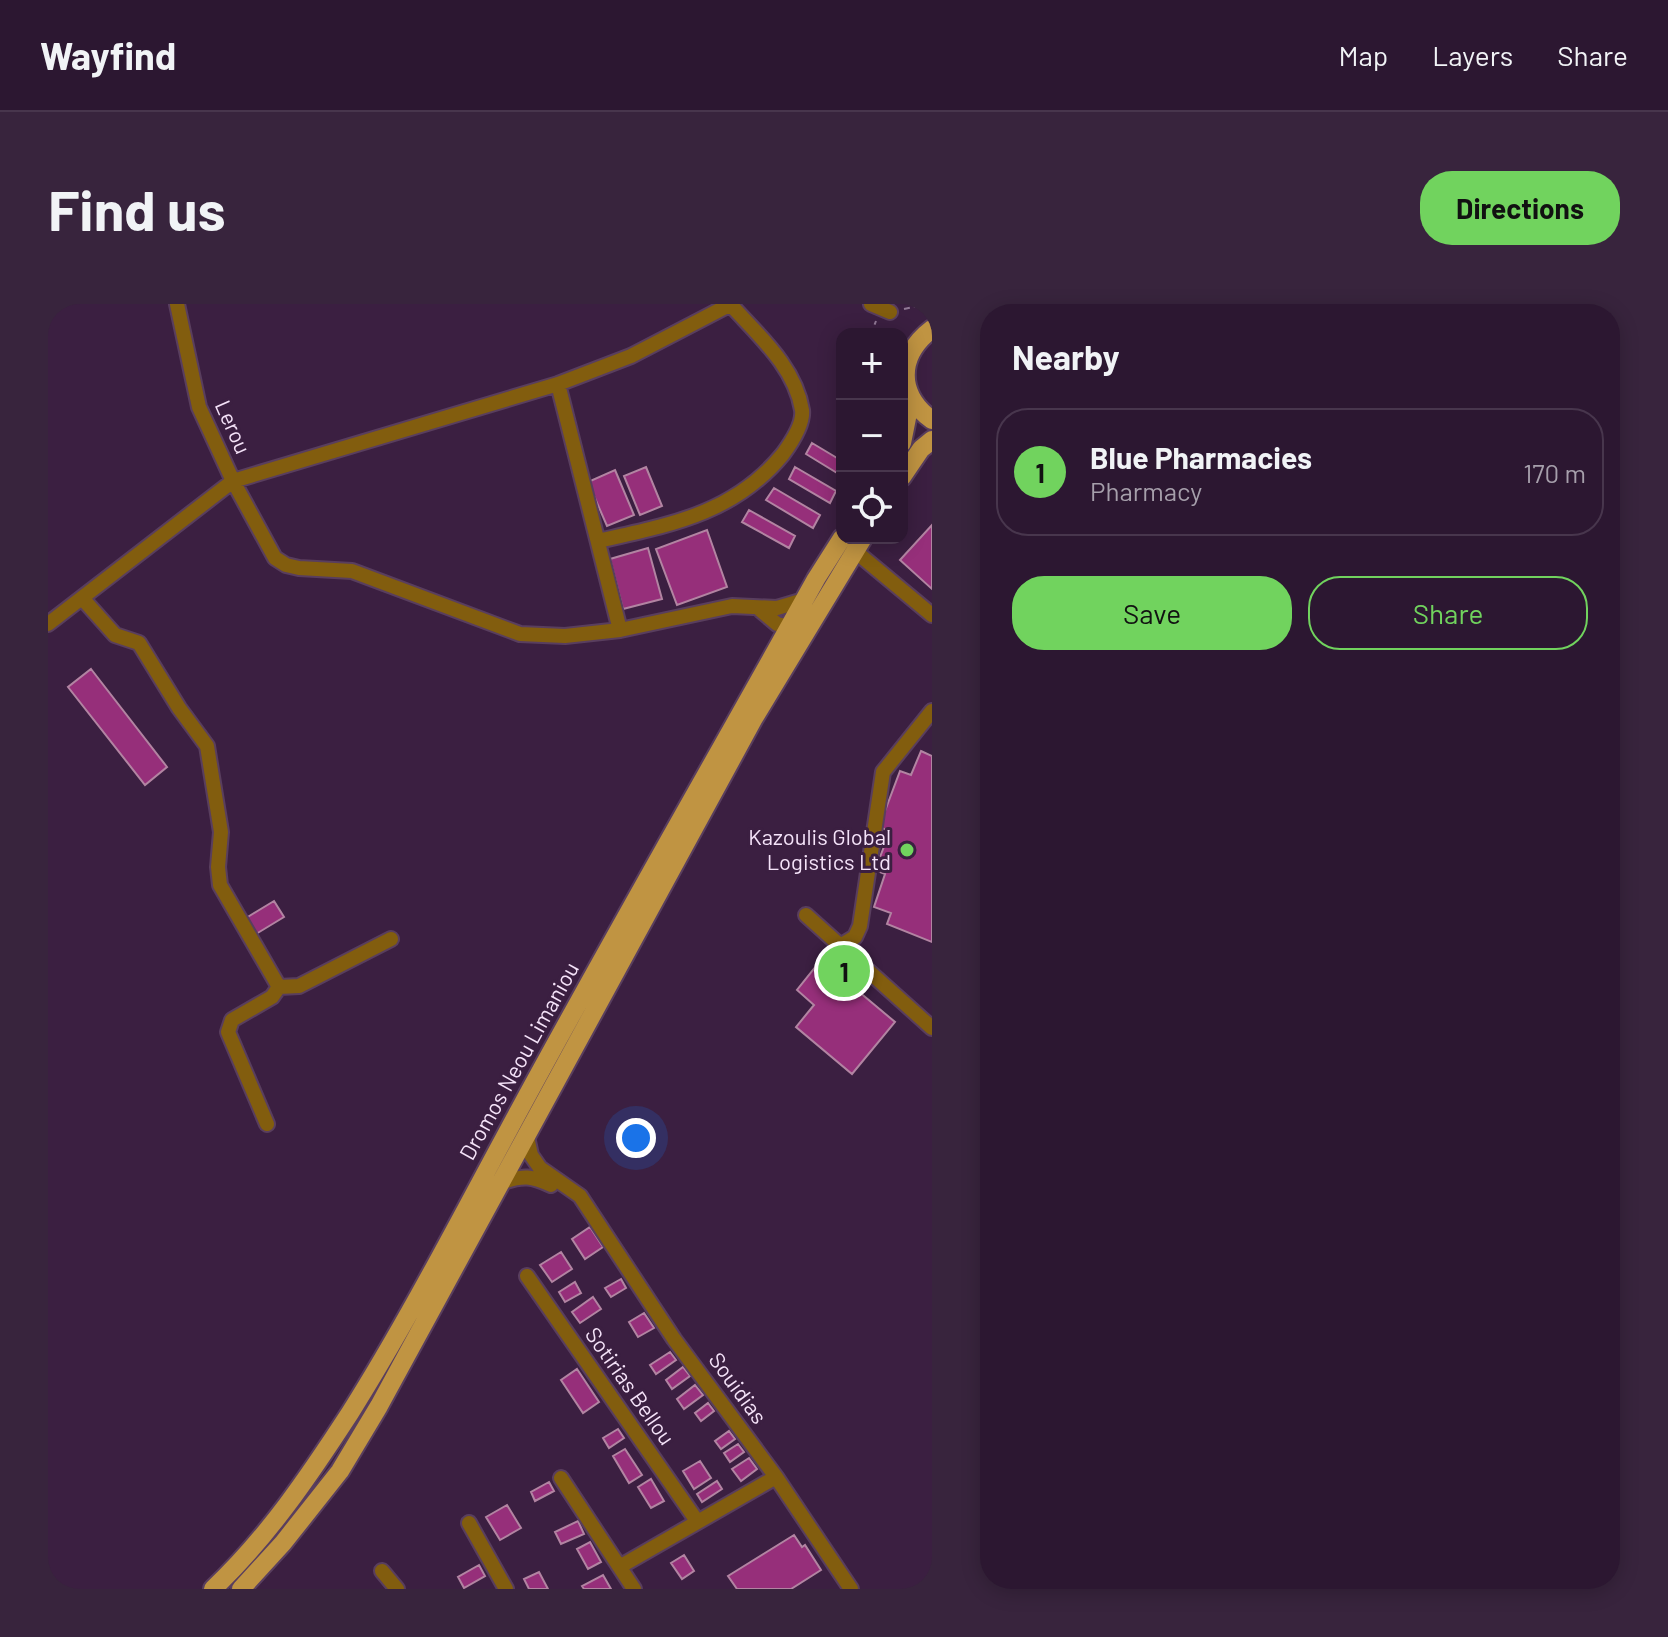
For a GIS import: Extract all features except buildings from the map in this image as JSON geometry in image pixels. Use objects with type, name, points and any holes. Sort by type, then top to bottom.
[{"type":"main road","points":[[932,329],[911,352],[906,367],[906,383],[911,398],[920,411],[932,420]]},
{"type":"main road","points":[[908,413],[911,398]]},
{"type":"main road","points":[[905,472],[921,449],[932,440]]},
{"type":"main road","name":"Dromos Neou Limaniou","points":[[241,1589],[283,1543],[340,1471],[379,1406],[754,718],[813,601],[852,544]]},
{"type":"main road","name":"Dromos Neou Limaniou","points":[[213,1589],[243,1561],[315,1468],[388,1351],[568,1020],[788,629],[813,601]]},
{"type":"street","name":"Lerou","points":[[177,304],[199,407],[233,481],[275,558],[299,568],[352,571],[520,634],[565,636],[620,630]]},
{"type":"street","points":[[48,624],[233,481],[558,384],[631,356],[731,304],[791,376],[803,413],[792,442],[769,471],[708,512],[598,541]]},
{"type":"street","points":[[871,304],[890,312]]},
{"type":"street","points":[[558,384],[620,630],[732,606],[787,607],[813,601]]},
{"type":"street","points":[[855,544],[932,615]]},
{"type":"street","points":[[82,598],[115,635],[139,643],[179,708],[207,746],[221,832],[220,885],[279,987]]},
{"type":"street","points":[[758,608],[766,617],[788,629]]},
{"type":"street","points":[[840,946],[855,937],[860,926],[883,772],[932,711]]},
{"type":"street","points":[[806,915],[932,1028]]},
{"type":"street","points":[[279,987],[299,986],[323,976],[391,939]]},
{"type":"street","points":[[267,1124],[228,1032],[232,1020],[272,997],[279,987]]},
{"type":"street","name":"Souidias","points":[[527,1137],[531,1155],[540,1168],[580,1196],[674,1339],[776,1477],[851,1589]]},
{"type":"street","name":"Souidias","points":[[503,1182],[522,1175],[534,1177],[560,1189],[591,1213]]},
{"type":"street","name":"Sotirias Bellou","points":[[527,1276],[697,1521]]},
{"type":"street","points":[[621,1566],[776,1477]]},
{"type":"street","points":[[561,1478],[634,1589]]},
{"type":"street","points":[[469,1523],[506,1589]]},
{"type":"street","points":[[382,1571],[397,1589]]},
{"type":"place","name":"Kazoulis Global Logistics Ltd","points":[[907,850]]},
{"type":"place","name":"Blue Pharmacies","points":[[844,971]]}]
